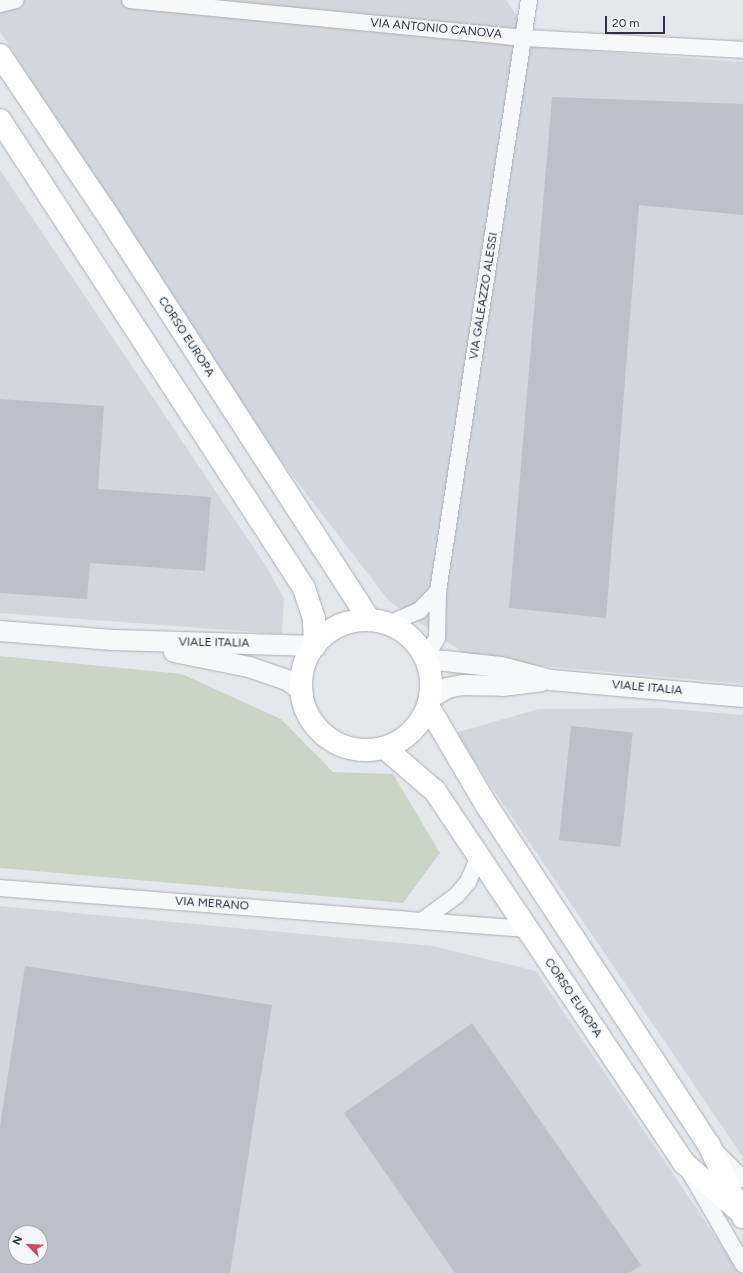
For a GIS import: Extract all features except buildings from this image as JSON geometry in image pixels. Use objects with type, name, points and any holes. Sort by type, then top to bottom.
[{"type":"main road","name":"CORSO EUROPA","points":[[0,55],[379,622]]},
{"type":"main road","points":[[0,120],[304,588],[314,619],[315,646]]},
{"type":"main road","points":[[351,622],[379,622],[417,645],[425,659],[431,679],[429,702],[411,732],[385,748],[366,750],[347,747],[330,739],[316,726],[302,691],[304,669],[315,646],[333,630],[351,622]]},
{"type":"main road","points":[[429,702],[487,806],[709,1145],[741,1214]]},
{"type":"main road","name":"CORSO EUROPA","points":[[385,748],[435,791],[478,858],[684,1163]]},
{"type":"main road","points":[[684,1163],[741,1214]]},
{"type":"street","points":[[0,4],[16,0]]},
{"type":"street","name":"VIA ANTONIO CANOVA","points":[[130,0],[524,38],[743,50]]},
{"type":"street","name":"VIA GALEAZZO ALESSI","points":[[425,659],[437,638],[438,591],[529,0]]},
{"type":"street","points":[[379,622],[419,611],[438,591]]},
{"type":"street","name":"VIALE ITALIA","points":[[0,631],[113,640],[315,646]]},
{"type":"street","name":"VIALE ITALIA","points":[[113,640],[249,667],[287,680],[302,691]]},
{"type":"street","name":"VIALE ITALIA","points":[[425,659],[501,666],[551,680],[743,697]]},
{"type":"street","name":"VIALE ITALIA","points":[[429,702],[447,688],[463,685],[502,686],[551,680]]},
{"type":"street","points":[[423,920],[457,895],[471,876],[478,858]]},
{"type":"street","name":"VIA MERANO","points":[[0,888],[526,929]]},
{"type":"street","points":[[709,1145],[743,1179]]},
{"type":"street","name":"CORSO EUROPA","points":[[684,1163],[718,1226],[743,1264]]},
{"type":"shaded area","points":[[0,0],[506,0],[539,47],[743,62],[743,684],[473,660],[389,601],[227,391],[0,31]]},
{"type":"shaded area","points":[[0,170],[266,566],[284,599],[282,634],[0,613]]},
{"type":"shaded area","points":[[661,708],[743,715],[743,1157],[455,733],[539,709]]},
{"type":"shaded area","points":[[0,906],[433,946],[536,971],[740,1273],[0,1273]]},
{"type":"green space","points":[[0,656],[182,674],[281,719],[333,772],[393,774],[440,853],[403,903],[0,868]]}]
